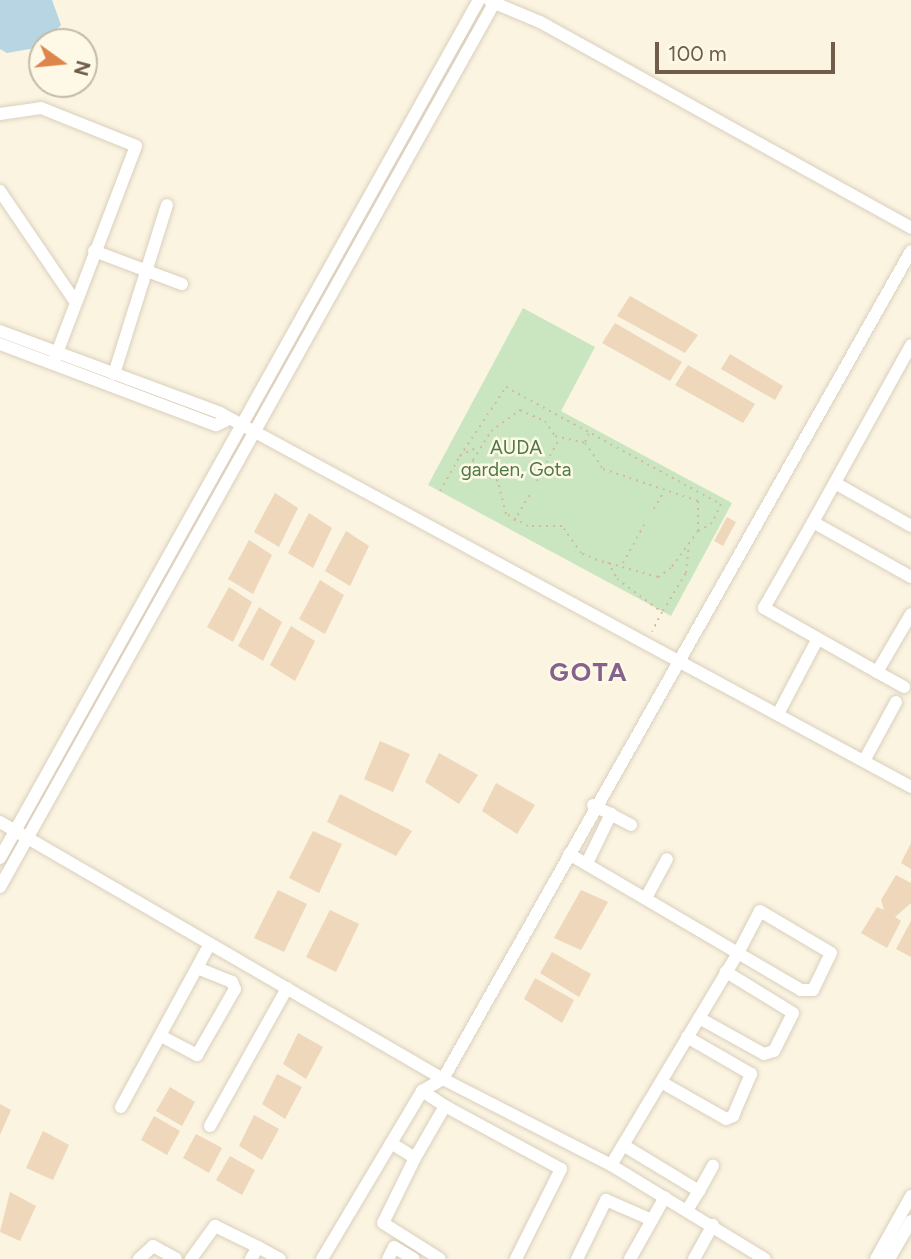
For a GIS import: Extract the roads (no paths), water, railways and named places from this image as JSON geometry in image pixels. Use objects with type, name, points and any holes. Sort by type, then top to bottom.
[{"type":"street","points":[[0,858],[479,0]]},
{"type":"street","points":[[0,887],[258,434],[492,1],[911,228]]},
{"type":"street","points":[[0,114],[41,108],[136,146],[74,300],[55,358]]},
{"type":"street","points":[[0,191],[74,300]]},
{"type":"street","points":[[114,374],[167,205]]},
{"type":"street","points":[[94,251],[182,284]]},
{"type":"street","points":[[322,1259],[422,1091],[443,1079],[569,854],[593,805],[681,660],[910,255]]},
{"type":"street","points":[[0,331],[55,358],[216,425],[225,421]]},
{"type":"street","points":[[0,344],[114,374],[220,413],[225,421],[258,434],[681,660],[911,787]]},
{"type":"street","points":[[900,695],[877,672],[764,608],[911,345]]},
{"type":"street","points":[[835,483],[911,526]]},
{"type":"street","points":[[813,523],[911,577]]},
{"type":"street","points":[[877,672],[911,614]]},
{"type":"street","points":[[778,714],[817,640]]},
{"type":"street","points":[[864,761],[911,676]]},
{"type":"street","points":[[593,805],[631,825]]},
{"type":"street","points":[[587,863],[611,814]]},
{"type":"street","points":[[0,822],[16,830],[27,842],[443,1079],[611,1165],[765,1259]]},
{"type":"street","points":[[569,854],[738,953],[809,992],[831,953],[765,911],[738,953],[726,972],[611,1165]]},
{"type":"street","points":[[646,898],[667,859]]},
{"type":"street","points":[[121,1107],[210,944]]},
{"type":"street","points":[[161,1036],[197,1055],[229,999],[232,982],[198,968]]},
{"type":"street","points":[[699,1018],[764,1054],[774,1051],[793,1013],[726,972]]},
{"type":"street","points":[[210,1126],[287,988]]},
{"type":"street","points":[[661,1082],[726,1119],[733,1116],[751,1074],[687,1037]]},
{"type":"street","points":[[422,1091],[561,1169],[516,1259]]},
{"type":"street","points":[[440,1259],[383,1223],[415,1158],[445,1106]]},
{"type":"street","points":[[391,1143],[415,1158]]},
{"type":"street","points":[[623,1145],[699,1191]]},
{"type":"street","points":[[687,1210],[713,1166]]},
{"type":"street","points":[[876,1259],[911,1196]]},
{"type":"street","points":[[630,1259],[666,1197]]},
{"type":"street","points":[[577,1259],[606,1200],[652,1220]]},
{"type":"street","points":[[889,1259],[911,1221]]},
{"type":"street","points":[[694,1259],[713,1225]]},
{"type":"street","points":[[191,1259],[215,1226],[255,1253],[280,1259]]},
{"type":"street","points":[[139,1259],[153,1246],[176,1259]]},
{"type":"street","points":[[388,1259],[394,1247],[414,1259]]},
{"type":"water","points":[[0,0],[52,0],[61,25],[58,28],[28,28],[28,49],[7,53],[0,49]]},
{"type":"district","name":"GOTA","points":[[589,673]]},
{"type":"park label","name":"AUDA garden, Gota","points":[[516,459]]}]
